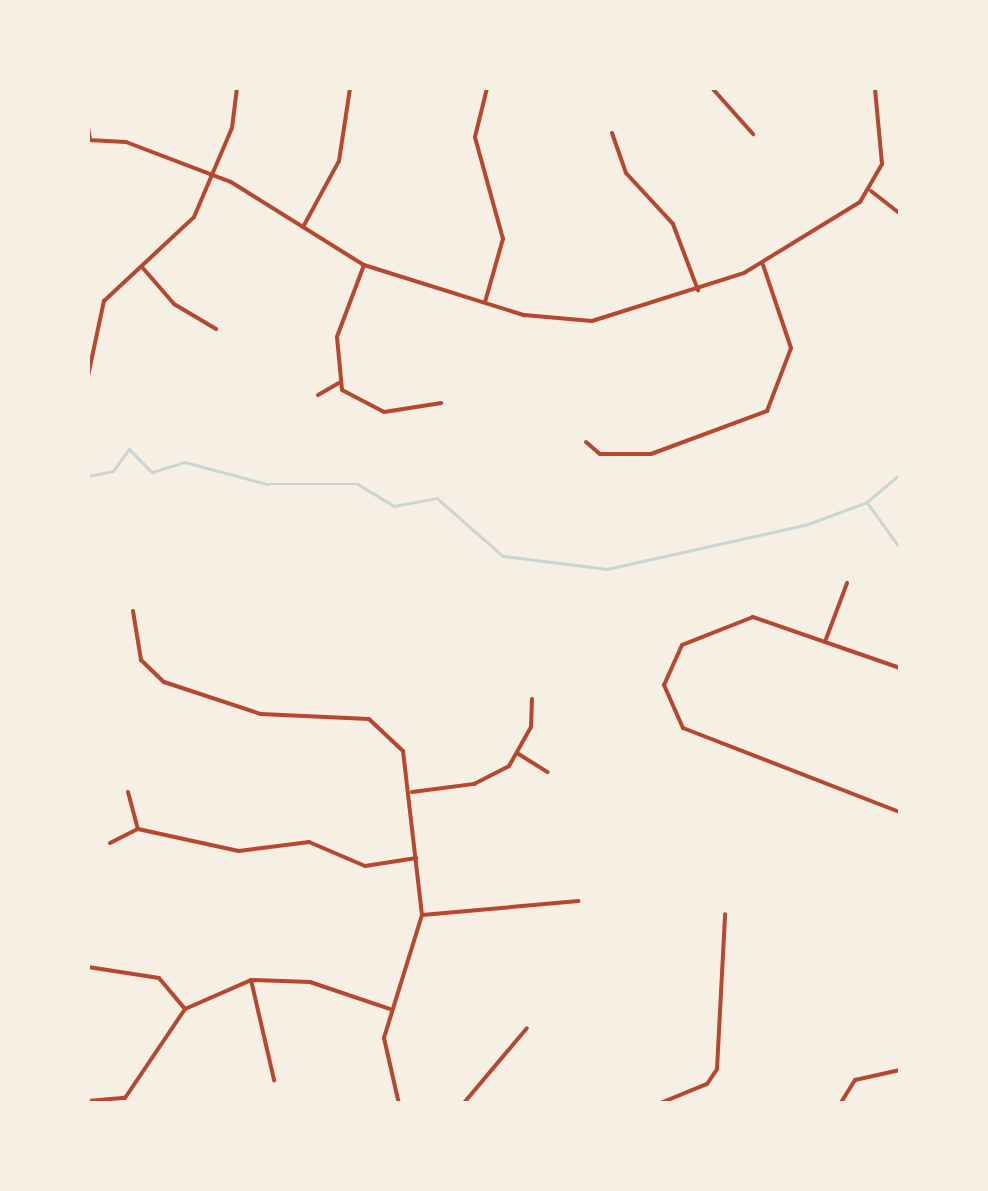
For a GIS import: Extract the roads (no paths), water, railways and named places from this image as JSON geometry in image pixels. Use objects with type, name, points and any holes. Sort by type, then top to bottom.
[{"type":"street","points":[[88,376],[98,312],[194,217],[208,172],[232,128],[236,88]]},
{"type":"street","points":[[302,228],[344,139],[350,88]]},
{"type":"street","points":[[485,302],[503,239],[475,137],[487,88]]},
{"type":"street","points":[[712,88],[752,134]]},
{"type":"street","points":[[88,127],[89,140],[208,172],[364,265],[485,302],[578,322],[698,290],[762,264],[871,191],[883,155],[875,88]]},
{"type":"street","points":[[612,133],[626,173],[673,224],[698,290]]},
{"type":"street","points":[[871,191],[900,214]]},
{"type":"street","points":[[586,442],[600,454],[650,454],[767,411],[791,348],[762,264]]},
{"type":"street","points":[[338,384],[337,337],[364,265]]},
{"type":"street","points":[[142,267],[174,304],[216,329]]},
{"type":"street","points":[[318,395],[338,384]]},
{"type":"street","points":[[338,384],[372,410],[441,403]]},
{"type":"street","points":[[826,640],[846,583]]},
{"type":"street","points":[[133,611],[141,660],[164,682],[261,714],[369,720],[404,751],[412,792],[422,916],[390,1009],[384,1061],[398,1104]]},
{"type":"street","points":[[900,668],[753,617],[720,627],[666,664],[667,706],[683,728],[715,744],[900,812]]},
{"type":"street","points":[[412,792],[483,782],[517,753],[532,699]]},
{"type":"street","points":[[517,753],[548,772]]},
{"type":"street","points":[[128,792],[138,829]]},
{"type":"street","points":[[110,844],[138,829],[240,850],[309,842],[365,866],[416,858]]},
{"type":"street","points":[[422,916],[578,901]]},
{"type":"street","points":[[658,1104],[707,1084],[717,1069],[725,914]]},
{"type":"street","points":[[88,967],[159,978],[185,1009]]},
{"type":"street","points":[[88,1101],[126,1101],[185,1009],[251,980],[310,982],[390,1009]]},
{"type":"street","points":[[251,980],[274,1080]]},
{"type":"street","points":[[463,1104],[527,1028]]},
{"type":"street","points":[[840,1104],[855,1080],[900,1070]]},
{"type":"waterway","points":[[88,476],[113,471],[129,449],[152,472],[185,462],[267,484],[358,484],[394,506],[437,498],[503,556],[607,569],[808,524],[867,502],[900,474]]},
{"type":"waterway","points":[[867,502],[900,548]]}]
